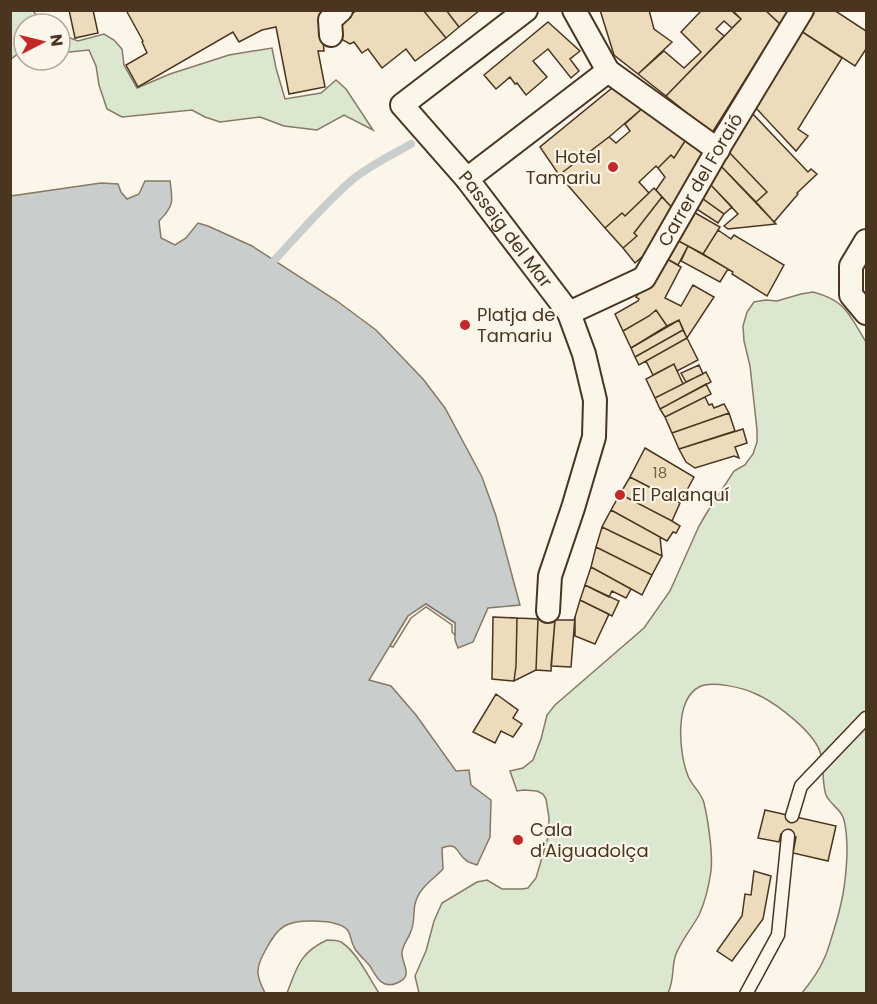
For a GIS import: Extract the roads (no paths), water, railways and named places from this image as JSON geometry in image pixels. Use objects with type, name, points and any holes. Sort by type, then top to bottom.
[{"type":"street","points":[[331,35],[330,20],[341,10]]},
{"type":"street","name":"Passeig del Mar","points":[[526,10],[402,105],[467,179],[569,313],[584,354],[595,400],[594,437],[550,576],[549,611]]},
{"type":"street","points":[[574,10],[608,71],[718,150]]},
{"type":"street","name":"Carrer del Foraió","points":[[569,313],[644,278],[802,10]]},
{"type":"street","points":[[467,179],[608,71]]},
{"type":"street","points":[[867,241],[851,266],[851,295],[867,313]]},
{"type":"lane","points":[[792,816],[801,786],[867,718]]},
{"type":"lane","points":[[746,993],[778,934],[788,836]]},
{"type":"waterway","points":[[271,264],[320,210],[352,180],[373,165],[411,144]]},
{"type":"place","name":"Hotel Tamariu","points":[[613,167]]},
{"type":"place","name":"Platja de Tamariu","points":[[465,325]]},
{"type":"place","name":"El Palanquí","points":[[620,495]]},
{"type":"place","name":"Cala d'Aiguadolça","points":[[518,840]]}]
